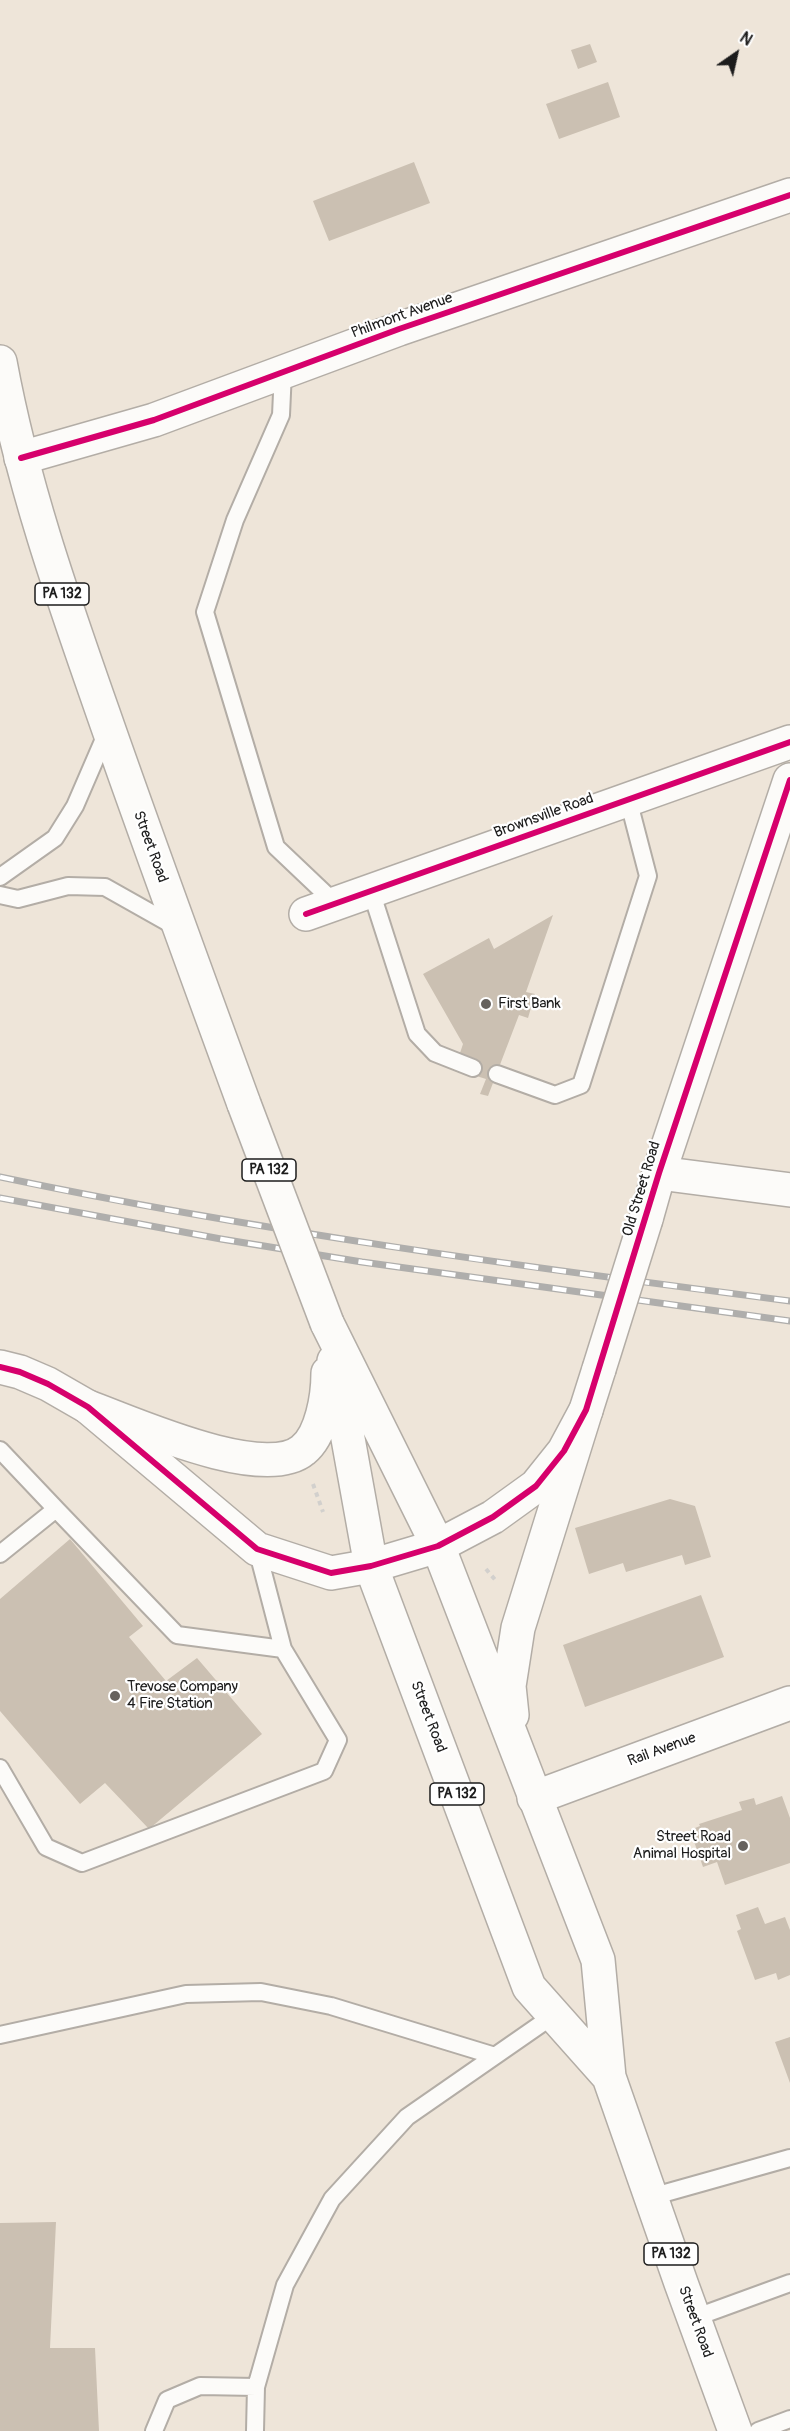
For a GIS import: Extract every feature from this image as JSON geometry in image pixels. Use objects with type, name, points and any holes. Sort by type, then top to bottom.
[{"type":"main road","name":"Philmont Avenue","points":[[21,458],[153,420],[399,329],[790,195]]},
{"type":"main road","name":"Street Road","points":[[0,362],[10,417],[48,555],[108,729],[244,1104],[327,1323],[438,1546],[598,1960],[609,2077],[735,2431]]},
{"type":"main road","name":"Brownsville Road","points":[[320,909],[790,742]]},
{"type":"main road","name":"Old Street Road","points":[[256,1549],[331,1572],[371,1566],[438,1546],[492,1517],[536,1486],[564,1451],[586,1410],[659,1173],[790,780]]},
{"type":"main road","points":[[659,1173],[790,1190]]},
{"type":"main road","name":"Street Road","points":[[327,1323],[371,1566],[529,1987],[609,2077]]},
{"type":"main road","points":[[87,1407],[225,1455],[268,1461],[289,1458],[309,1444],[316,1431],[323,1408],[328,1382],[327,1323]]},
{"type":"main road","points":[[0,1367],[20,1372],[48,1384],[87,1407],[256,1549]]},
{"type":"main road","points":[[517,1752],[509,1686],[518,1628],[586,1410]]},
{"type":"main road","name":"Rail Avenue","points":[[534,1798],[790,1703]]},
{"type":"lane","points":[[283,371],[281,415],[235,520],[205,612],[276,847],[320,909]]},
{"type":"lane","points":[[0,877],[55,838],[75,806],[108,729]]},
{"type":"lane","points":[[497,1074],[555,1095],[581,1085],[648,876],[628,799]]},
{"type":"lane","points":[[0,895],[18,899],[68,886],[105,887],[180,929]]},
{"type":"lane","points":[[371,891],[417,1034],[435,1053],[473,1068]]},
{"type":"lane","points":[[0,1450],[177,1635],[283,1648]]},
{"type":"lane","points":[[0,1554],[56,1509]]},
{"type":"lane","points":[[0,1768],[46,1847],[82,1863],[324,1771],[338,1740],[283,1648],[256,1549]]},
{"type":"lane","points":[[0,2035],[186,1994],[261,1992],[331,2006],[495,2056]]},
{"type":"lane","points":[[255,2431],[256,2387],[285,2285],[332,2199],[407,2117],[554,2015]]},
{"type":"lane","points":[[651,2197],[790,2158]]},
{"type":"lane","points":[[694,2318],[790,2283]]},
{"type":"lane","points":[[154,2431],[167,2400],[200,2386],[256,2387]]},
{"type":"lane","points":[[758,2431],[790,2419]]},
{"type":"path","points":[[313,1484],[324,1517]]},
{"type":"path","points":[[484,1566],[502,1587]]},
{"type":"building","points":[[590,44],[597,62],[578,69],[571,50]]},
{"type":"building","points":[[608,82],[620,117],[559,139],[546,104]]},
{"type":"building","points":[[414,162],[430,203],[329,241],[313,201]]},
{"type":"building","name":"First Bank","points":[[553,915],[526,992],[535,994],[528,1018],[519,1015],[488,1096],[480,1094],[486,1079],[470,1074],[476,1059],[460,1053],[463,1044],[423,974],[489,938],[494,949]]},
{"type":"building","points":[[670,1499],[695,1506],[711,1557],[685,1565],[682,1555],[626,1572],[623,1563],[589,1574],[575,1528]]},
{"type":"building","name":"Trevose Company 4 Fire Station","points":[[70,1539],[143,1626],[129,1637],[166,1681],[197,1658],[262,1734],[149,1829],[105,1783],[80,1804],[0,1711],[0,1599]]},
{"type":"building","points":[[701,1595],[724,1657],[585,1707],[563,1645]]},
{"type":"building","name":"Street Road Animal Hospital","points":[[782,1796],[790,1818],[790,1863],[725,1885],[717,1862],[703,1867],[690,1830],[700,1826],[699,1824],[742,1810],[739,1802],[754,1798],[756,1805]]},
{"type":"building","points":[[758,1907],[765,1924],[785,1917],[790,1930],[790,1975],[778,1980],[776,1973],[755,1980],[737,1931],[741,1929],[736,1915]]},
{"type":"building","points":[[790,2037],[790,2083],[775,2042]]},
{"type":"building","points":[[56,2222],[50,2348],[95,2348],[99,2431],[0,2431],[0,2223]]},
{"type":"railway","points":[[0,1177],[196,1215],[394,1247],[790,1301]]},
{"type":"railway","points":[[0,1198],[221,1239],[362,1262],[790,1321]]},
{"type":"cycle path","points":[[21,458],[154,420],[399,329],[790,195]]},
{"type":"cycle path","points":[[306,914],[790,742]]},
{"type":"cycle path","points":[[0,1367],[20,1372],[48,1384],[88,1407],[257,1549],[331,1573],[371,1566],[438,1546],[493,1517],[536,1486],[564,1451],[586,1410],[659,1173],[790,780]]},
{"type":"place","name":"First Bank","points":[[486,1004]]},
{"type":"place","name":"Trevose Company 4 Fire Station","points":[[115,1696]]},
{"type":"place","name":"Street Road Animal Hospital","points":[[743,1846]]}]
